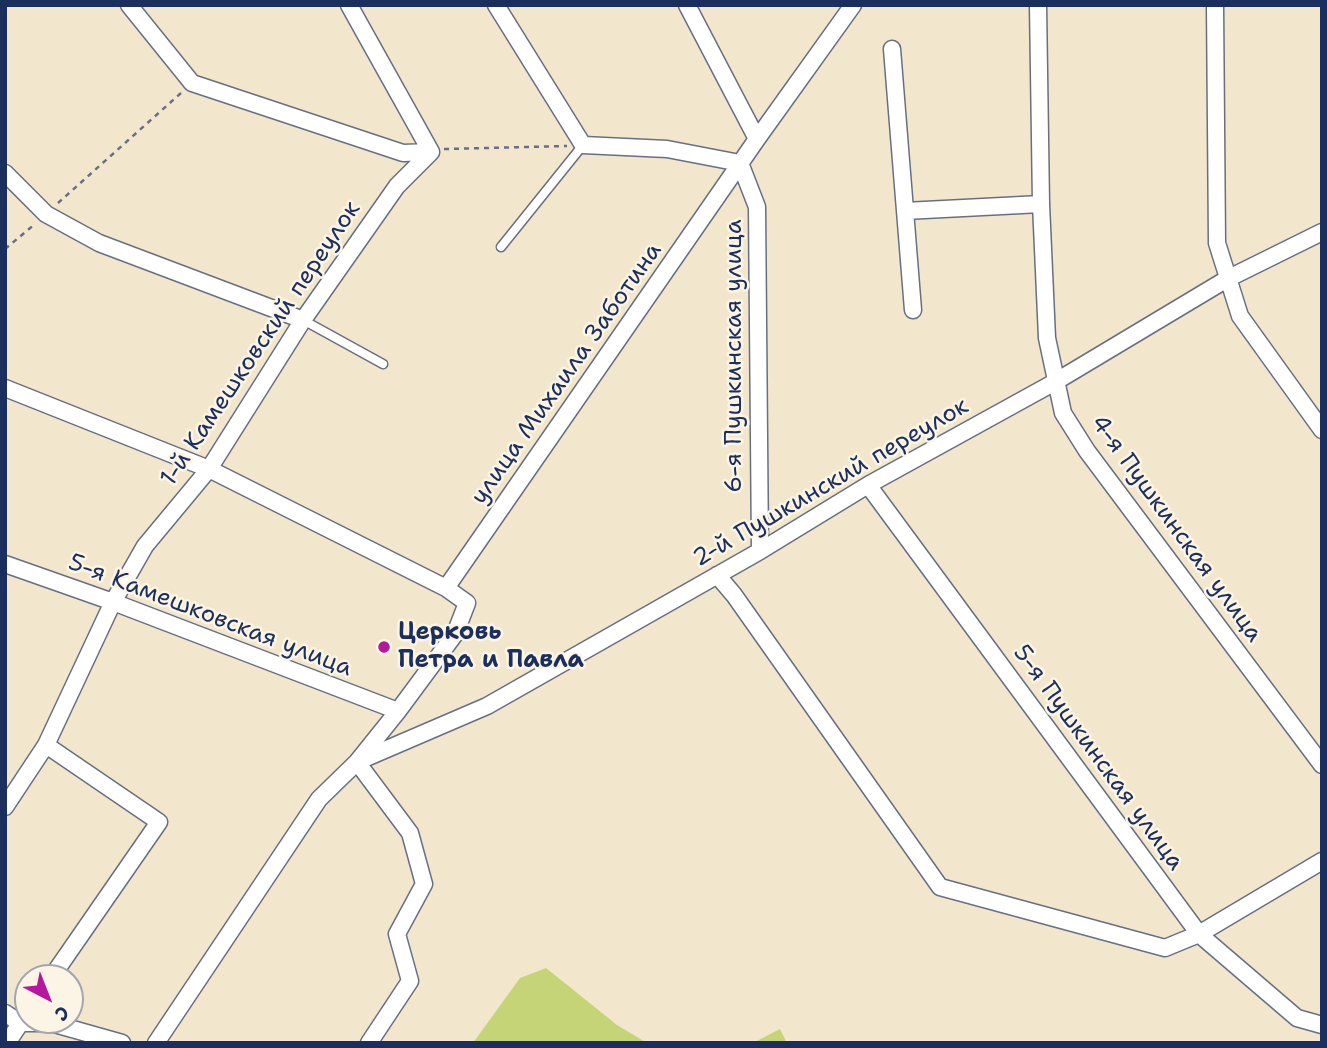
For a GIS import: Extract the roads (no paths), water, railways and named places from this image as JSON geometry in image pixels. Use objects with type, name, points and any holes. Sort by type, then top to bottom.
[{"type":"street","points":[[129,5],[192,83],[403,153],[430,152],[349,5]]},
{"type":"street","points":[[496,5],[583,145],[667,149],[740,163]]},
{"type":"street","points":[[687,5],[757,139]]},
{"type":"street","name":"улица Михаила Заботина","points":[[446,588],[740,163],[853,5]]},
{"type":"street","name":"4-я Пушкинская улица","points":[[1038,5],[1046,338],[1063,413],[1087,450],[1322,765]]},
{"type":"street","points":[[1215,5],[1217,243],[1240,316],[1322,430]]},
{"type":"street","points":[[892,49],[913,310]]},
{"type":"street","name":"1-й Камешковский переулок","points":[[5,807],[46,745],[113,602],[145,546],[209,469],[303,320],[397,186],[430,152]]},
{"type":"street","name":"6-я Пушкинская улица","points":[[740,163],[757,207],[760,551]]},
{"type":"street","points":[[5,173],[46,214],[99,243],[303,320]]},
{"type":"street","points":[[905,211],[1041,204]]},
{"type":"street","name":"2-й Пушкинский переулок","points":[[356,762],[487,706],[760,551],[868,485],[1055,382],[1227,279],[1322,232]]},
{"type":"street","points":[[5,388],[209,469],[446,588],[467,603],[455,634],[356,762],[319,799],[156,1043]]},
{"type":"street","name":"5-я Пушкинская улица","points":[[868,485],[1199,934],[1297,1018],[1322,1025]]},
{"type":"street","name":"5-я Камешковская улица","points":[[5,564],[113,602],[398,711]]},
{"type":"street","points":[[717,575],[734,595],[940,887],[1165,948],[1199,934],[1322,861]]},
{"type":"street","points":[[46,745],[159,822],[61,964]]},
{"type":"street","points":[[356,762],[410,833],[424,884],[397,934],[410,981],[369,1043]]},
{"type":"street","points":[[84,1032],[121,1043]]},
{"type":"lane","points":[[501,247],[583,145]]},
{"type":"lane","points":[[303,320],[383,364]]},
{"type":"place","name":"Церковь Петра и Павла","points":[[384,647]]}]
